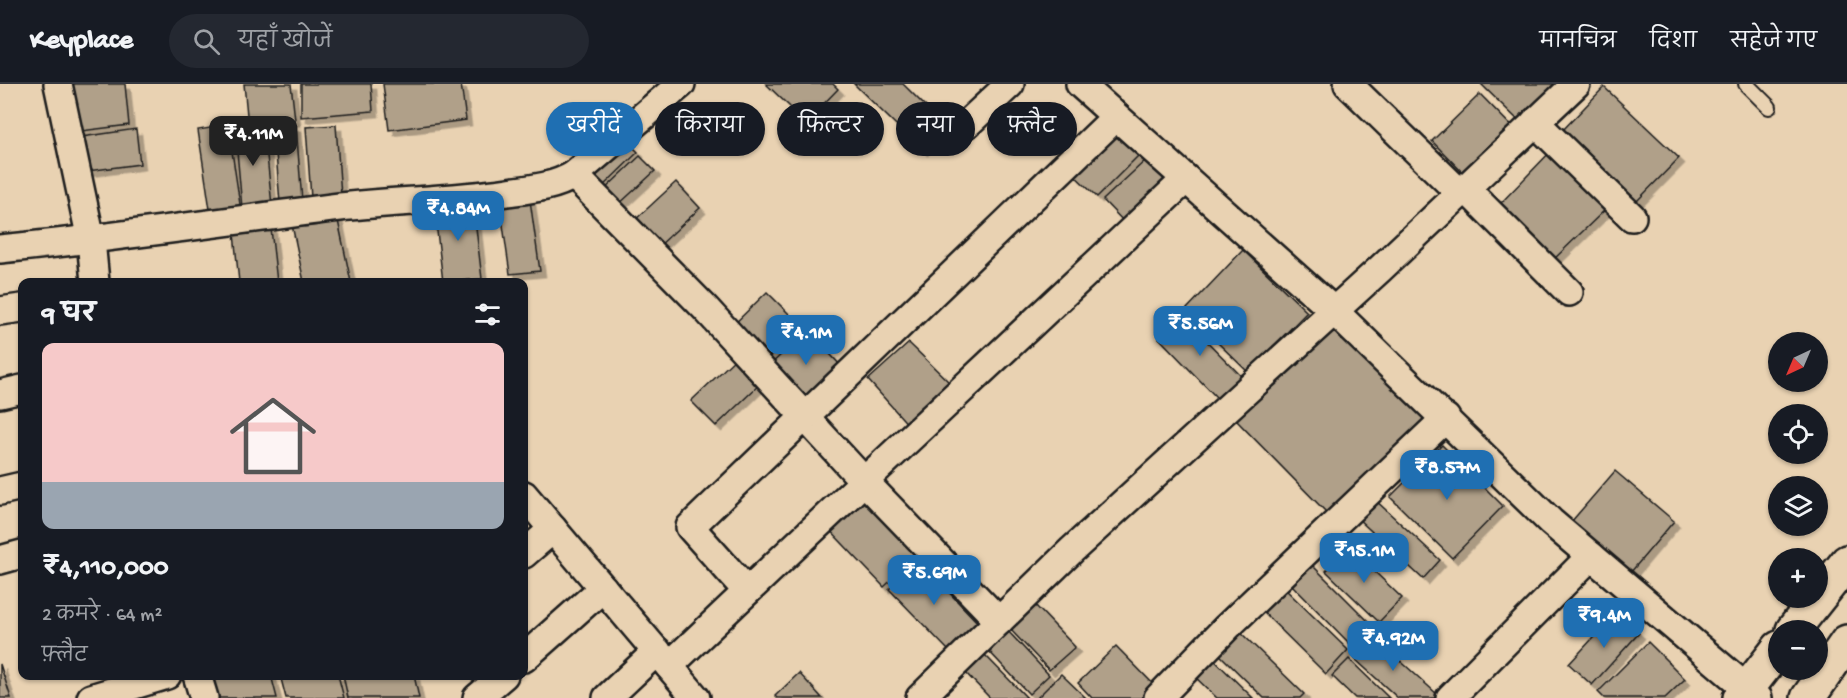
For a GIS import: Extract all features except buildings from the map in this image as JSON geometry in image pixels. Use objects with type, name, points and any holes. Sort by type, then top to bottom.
[{"type":"main road","points":[[1801,620],[1847,562]]},
{"type":"main road","points":[[1808,698],[1847,642]]},
{"type":"main road","points":[[1748,695],[1768,665]]},
{"type":"street","points":[[58,84],[91,240],[95,278]]},
{"type":"street","points":[[0,249],[91,240],[341,207],[466,198],[542,187],[562,182],[574,175],[681,84]]},
{"type":"street","points":[[975,116],[1010,84]]},
{"type":"street","points":[[1080,84],[1334,311],[1551,522],[1748,695]]},
{"type":"street","points":[[1348,84],[1569,292]]},
{"type":"street","points":[[920,698],[1071,550],[1334,311],[1576,84]]},
{"type":"street","points":[[747,591],[690,527],[1116,117]]},
{"type":"street","points":[[1535,122],[1632,217]]},
{"type":"street","points":[[574,175],[706,309],[863,480],[999,621]]},
{"type":"street","points":[[607,698],[663,659],[747,591],[1186,179]]},
{"type":"street","points":[[0,311],[18,309]]},
{"type":"street","points":[[0,394],[18,390]]},
{"type":"street","points":[[1158,698],[1227,627],[1446,418]]},
{"type":"street","points":[[0,491],[18,487]]},
{"type":"street","points":[[528,500],[696,698]]},
{"type":"street","points":[[528,551],[553,529]]},
{"type":"street","points":[[0,560],[18,555]]},
{"type":"street","points":[[1450,698],[1591,556]]},
{"type":"street","points":[[528,654],[603,588]]},
{"type":"street","points":[[91,698],[150,680]]},
{"type":"street","points":[[199,680],[204,698]]},
{"type":"street","points":[[477,698],[498,680]]},
{"type":"lane","points":[[1746,84],[1769,107]]}]
